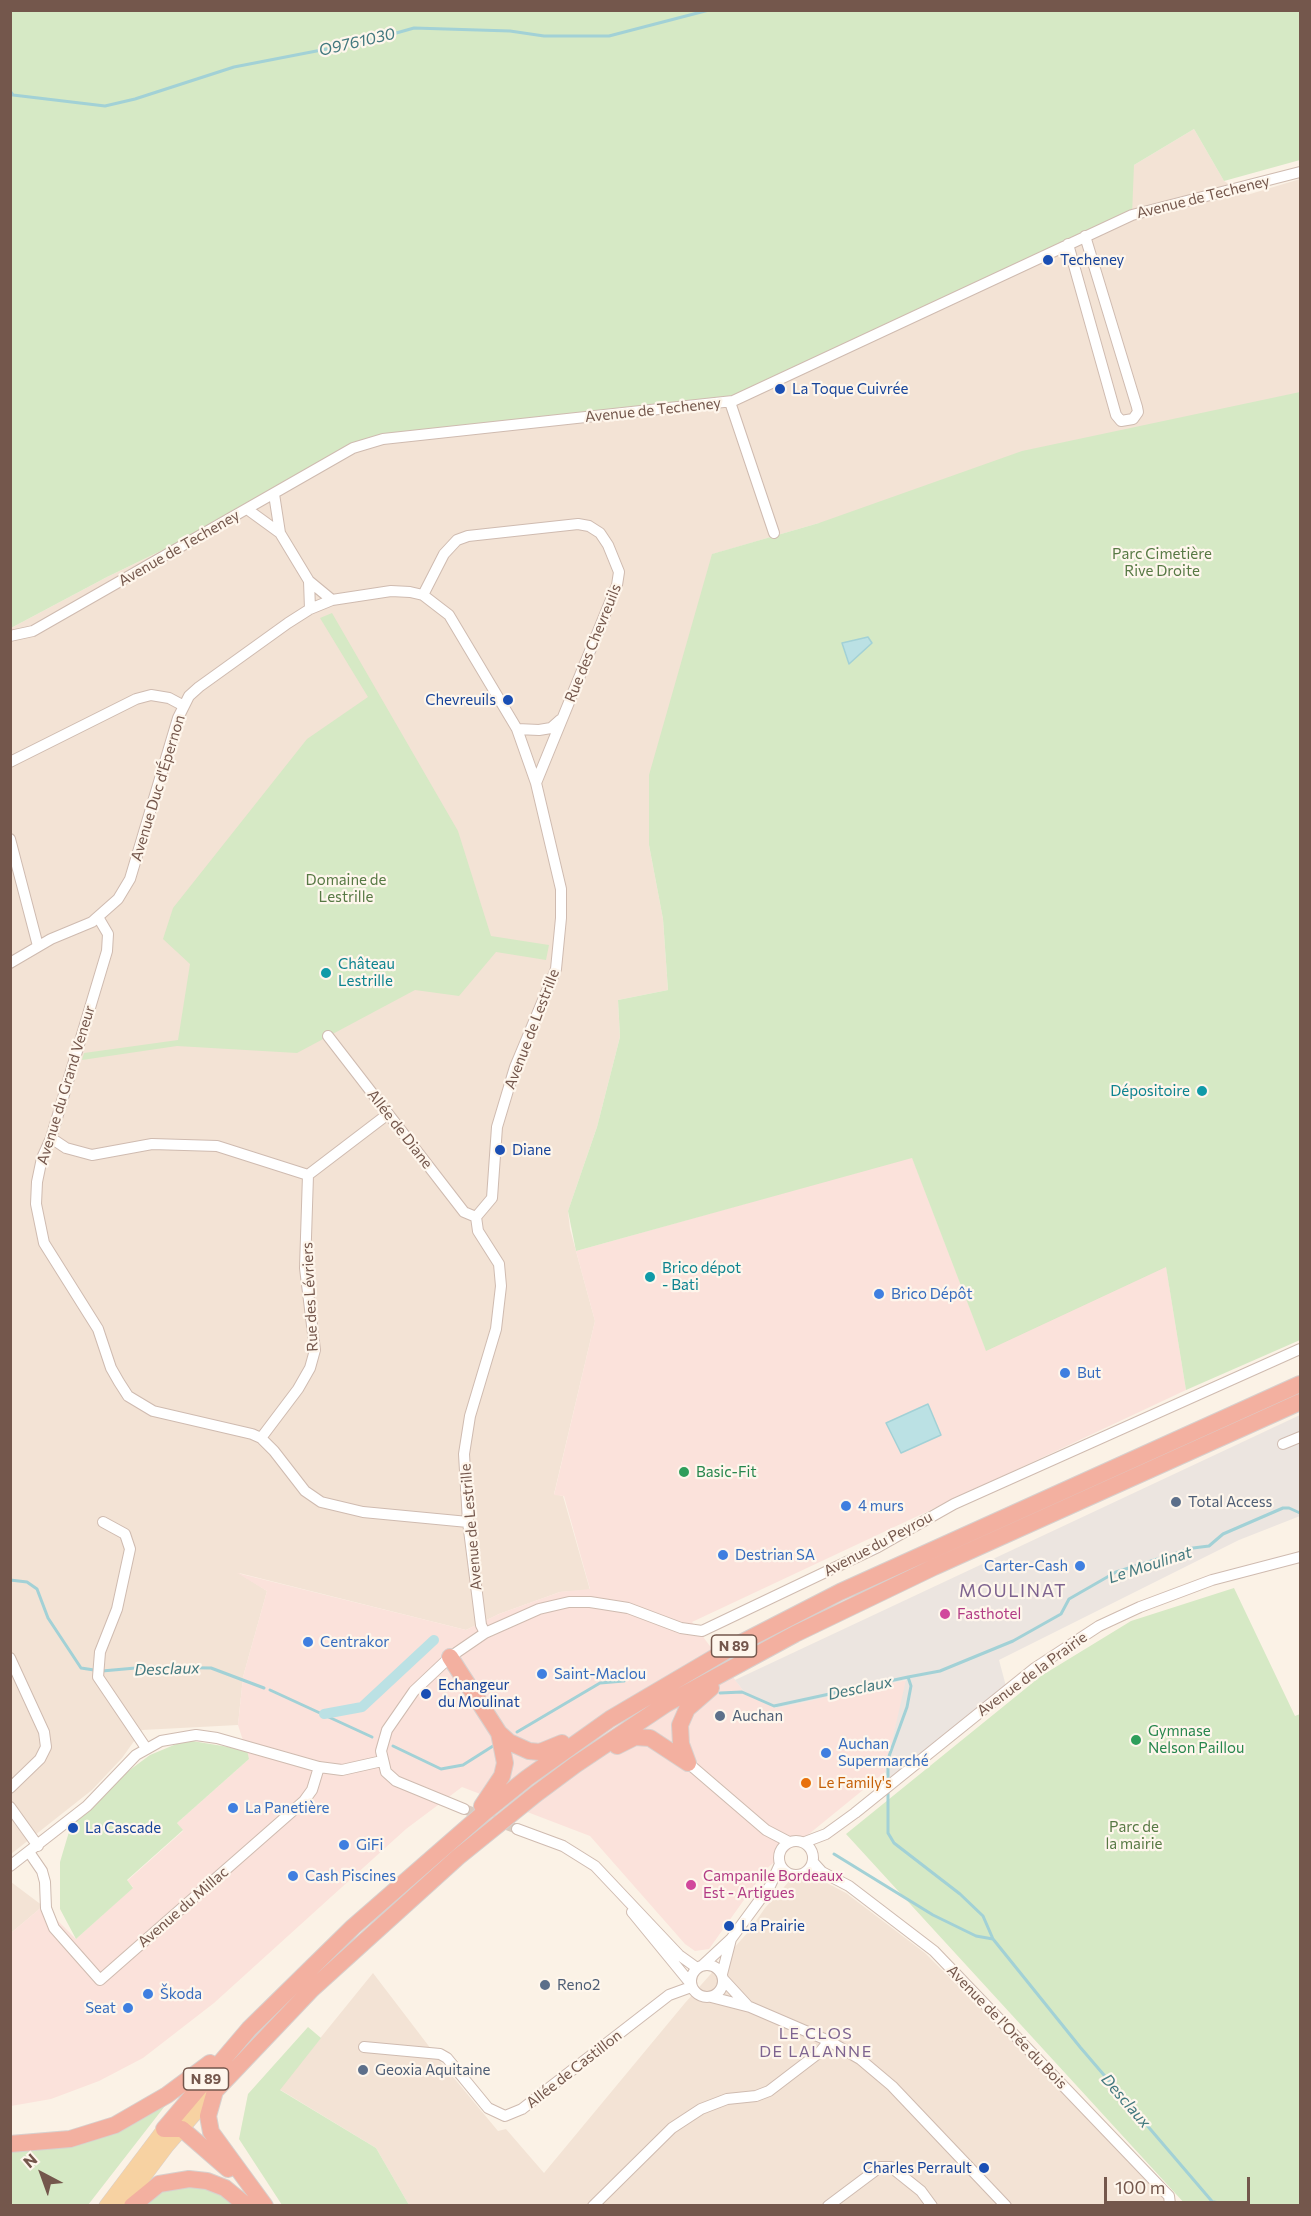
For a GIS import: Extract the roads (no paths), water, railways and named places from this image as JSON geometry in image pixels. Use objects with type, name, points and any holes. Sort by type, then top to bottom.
[{"type":"highway","name":"N 89","points":[[164,2129],[249,2030],[353,1927],[527,1778],[610,1719],[729,1649],[840,1592],[1300,1384]]},
{"type":"highway","name":"N 89","points":[[215,2091],[321,1981],[497,1825],[611,1740],[666,1704],[847,1608],[1300,1402]]},
{"type":"highway","points":[[450,1657],[499,1733],[509,1742],[529,1751],[550,1750],[651,1685],[696,1660],[729,1649]]},
{"type":"highway","points":[[688,1763],[679,1734],[687,1709],[694,1701],[753,1656]]},
{"type":"highway","points":[[464,1830],[497,1787],[502,1776],[505,1763],[499,1733]]},
{"type":"highway","points":[[497,1825],[522,1814],[614,1748],[635,1737],[656,1741],[688,1763]]},
{"type":"highway","points":[[10,2144],[70,2139],[115,2125],[180,2087],[249,2030]]},
{"type":"highway","points":[[215,2091],[208,2116],[211,2132],[257,2202]]},
{"type":"highway","points":[[164,2129],[182,2129],[257,2202]]},
{"type":"highway","points":[[132,2205],[159,2184],[189,2179],[207,2181],[257,2202]]},
{"type":"main road","name":"N 89","points":[[122,2205],[215,2091]]},
{"type":"main road","name":"N 89","points":[[106,2205],[164,2129]]},
{"type":"street","name":"Avenue de Techeney","points":[[10,636],[33,631],[354,448],[383,439],[730,402],[1132,215],[1300,172]]},
{"type":"street","points":[[1068,244],[1116,415],[1121,421],[1133,419],[1138,412],[1137,407],[1084,237]]},
{"type":"street","points":[[730,402],[774,533]]},
{"type":"street","points":[[274,494],[280,533],[309,581],[332,600]]},
{"type":"street","points":[[247,509],[280,533]]},
{"type":"street","name":"Rue des Chevreuils","points":[[423,595],[444,554],[457,540],[468,536],[578,524],[589,525],[600,533],[616,561],[619,572],[617,585],[536,783]]},
{"type":"street","points":[[309,581],[310,609],[332,600],[391,591],[423,595]]},
{"type":"street","name":"Avenue de Lestrille","points":[[423,595],[449,615],[517,729],[536,783],[561,889],[559,948],[547,996],[515,1067],[497,1127],[492,1198],[476,1217],[478,1231],[499,1264],[501,1286],[496,1329],[470,1416],[464,1454],[468,1522],[481,1625],[485,1633]]},
{"type":"street","name":"Avenue Duc d'Épernon","points":[[10,963],[38,946],[98,917],[118,899],[130,879],[163,764],[184,706],[199,687],[310,609]]},
{"type":"street","points":[[10,762],[136,699],[151,695],[170,698],[184,706]]},
{"type":"street","points":[[517,729],[551,728],[563,718]]},
{"type":"street","points":[[10,839],[38,946]]},
{"type":"street","name":"Avenue du Grand Veneur","points":[[98,917],[108,934],[107,951],[36,1182],[38,1223],[44,1243],[98,1329],[111,1368],[128,1396],[153,1411],[261,1438]]},
{"type":"street","name":"Allée de Diane","points":[[328,1036],[464,1212],[476,1217]]},
{"type":"street","points":[[51,1138],[66,1148],[92,1155],[152,1144],[217,1146],[308,1175],[388,1114]]},
{"type":"street","name":"Rue des Lévriers","points":[[261,1438],[298,1389],[310,1368],[315,1350],[306,1268],[308,1175]]},
{"type":"street","name":"Avenue du Peyrou","points":[[382,1761],[382,1741],[396,1714],[425,1679],[450,1657],[485,1633],[539,1610],[569,1602],[590,1602],[628,1608],[681,1628],[702,1631],[878,1547],[954,1504],[1300,1349]]},
{"type":"street","points":[[1283,1444],[1300,1437]]},
{"type":"street","points":[[261,1438],[305,1491],[321,1502],[363,1512],[468,1522]]},
{"type":"street","points":[[103,1522],[125,1534],[130,1549],[117,1609],[100,1652],[98,1677],[146,1748]]},
{"type":"street","name":"Avenue de la Prairie","points":[[789,1842],[805,1842],[826,1834],[1035,1668],[1099,1626],[1140,1607],[1212,1580],[1300,1557]]},
{"type":"street","points":[[10,1658],[44,1732],[46,1747],[40,1760],[10,1788]]},
{"type":"street","points":[[10,1866],[87,1806],[136,1755],[146,1748],[175,1737],[196,1735],[244,1745],[319,1767],[353,1769],[382,1761],[390,1776],[409,1787],[464,1809]]},
{"type":"street","points":[[688,1763],[766,1830],[789,1842],[770,1886],[731,1939],[691,1976],[691,1985]]},
{"type":"street","name":"Avenue du Millac","points":[[34,1849],[45,1882],[46,1908],[54,1928],[100,1980],[304,1801],[312,1790],[319,1767]]},
{"type":"street","points":[[10,1807],[34,1849]]},
{"type":"street","points":[[518,1829],[575,1852],[595,1866],[679,1955],[700,1966],[713,1966],[750,2007]]},
{"type":"street","points":[[766,1830],[780,1859],[791,1874]]},
{"type":"street","name":"Avenue de la Prairie","points":[[806,1872],[826,1834]]},
{"type":"street","points":[[805,1842],[822,1872]]},
{"type":"street","points":[[770,1886],[791,1874],[822,1872]]},
{"type":"street","name":"Avenue de l'Orée du Bois","points":[[822,1872],[849,1886],[934,1951],[1169,2196],[1170,2204]]},
{"type":"street","points":[[621,1894],[637,1919],[699,1996],[750,2007],[829,2041],[878,2073],[1006,2205]]},
{"type":"street","points":[[711,1997],[719,1993],[731,1939]]},
{"type":"street","name":"Allée de Castillon","points":[[364,2047],[440,2054],[447,2058],[488,2109],[505,2116],[522,2109],[669,1995],[691,1985]]},
{"type":"street","points":[[593,2205],[672,2128],[701,2109],[727,2099],[756,2096],[769,2091],[820,2052],[829,2041]]},
{"type":"street","points":[[828,2205],[880,2167],[891,2167],[921,2191],[932,2205]]},
{"type":"water","points":[[868,637],[872,643],[849,664],[842,643]]},
{"type":"water","points":[[928,1404],[941,1435],[901,1453],[886,1423]]},
{"type":"waterway","name":"O9761030","points":[[10,91],[13,95],[105,106],[135,99],[234,67],[368,41],[414,28],[510,31],[544,36],[609,36],[709,10]]},
{"type":"waterway","name":"Le Moulinat","points":[[908,1677],[940,1671],[1013,1641],[1061,1614],[1069,1599],[1116,1572],[1193,1548],[1209,1546],[1223,1534],[1283,1508],[1300,1513]]},
{"type":"waterway","name":"Desclaux","points":[[10,1580],[27,1582],[37,1589],[48,1618],[81,1668],[94,1670]]},
{"type":"waterway","points":[[324,1714],[362,1707],[434,1640]]},
{"type":"waterway","name":"Desclaux","points":[[102,1671],[147,1667],[211,1668],[264,1688]]},
{"type":"waterway","name":"Desclaux","points":[[720,1693],[742,1692],[774,1706],[908,1677],[911,1686],[907,1707],[888,1759],[888,1782]]},
{"type":"waterway","name":"Desclaux","points":[[517,1732],[600,1683],[624,1681]]},
{"type":"waterway","name":"Desclaux","points":[[270,1690],[372,1737]]},
{"type":"waterway","name":"Desclaux","points":[[393,1746],[441,1769],[463,1765],[493,1746]]},
{"type":"waterway","name":"Desclaux","points":[[888,1792],[888,1833],[894,1843],[960,1894],[983,1916],[993,1939],[1080,2047],[1216,2206]]},
{"type":"waterway","name":"Desclaux","points":[[834,1854],[933,1915],[976,1936],[993,1939]]},
{"type":"waterway","points":[[1214,2202],[1233,2206]]},
{"type":"tunnel","points":[[464,1809],[517,1829]]},
{"type":"place","name":"Techeney","points":[[1048,260]]},
{"type":"place","name":"La Toque Cuivrée","points":[[780,389]]},
{"type":"place","name":"Chevreuils","points":[[508,700]]},
{"type":"place","name":"Château Lestrille","points":[[326,973]]},
{"type":"place","name":"Dépositoire","points":[[1202,1091]]},
{"type":"place","name":"Diane","points":[[500,1150]]},
{"type":"place","name":"Brico dépot - Bati","points":[[650,1277]]},
{"type":"place","name":"Brico Dépôt","points":[[879,1294]]},
{"type":"place","name":"But","points":[[1065,1373]]},
{"type":"place","name":"Basic-Fit","points":[[684,1472]]},
{"type":"place","name":"Total Access","points":[[1176,1502]]},
{"type":"place","name":"4 murs","points":[[846,1506]]},
{"type":"place","name":"Destrian SA","points":[[723,1555]]},
{"type":"place","name":"Carter-Cash","points":[[1080,1566]]},
{"type":"place","name":"Fasthotel","points":[[945,1614]]},
{"type":"place","name":"Centrakor","points":[[308,1642]]},
{"type":"place","name":"Saint-Maclou","points":[[542,1674]]},
{"type":"place","name":"Echangeur du Moulinat","points":[[426,1694]]},
{"type":"place","name":"Auchan","points":[[720,1716]]},
{"type":"place","name":"Gymnase Nelson Paillou","points":[[1136,1740]]},
{"type":"place","name":"Auchan Supermarché","points":[[826,1753]]},
{"type":"place","name":"Le Family's","points":[[806,1783]]},
{"type":"place","name":"La Panetière","points":[[233,1808]]},
{"type":"place","name":"La Cascade","points":[[73,1828]]},
{"type":"place","name":"GiFi","points":[[344,1845]]},
{"type":"place","name":"Cash Piscines","points":[[293,1876]]},
{"type":"place","name":"Campanile Bordeaux Est - Artigues","points":[[691,1885]]},
{"type":"place","name":"La Prairie","points":[[729,1926]]},
{"type":"place","name":"Reno2","points":[[545,1985]]},
{"type":"place","name":"Škoda","points":[[148,1994]]},
{"type":"place","name":"Seat","points":[[128,2008]]},
{"type":"place","name":"Geoxia Aquitaine","points":[[363,2070]]},
{"type":"place","name":"Charles Perrault","points":[[984,2168]]},
{"type":"district","name":"MOULINAT","points":[[1013,1591]]},
{"type":"district","name":"LE CLOS DE LALANNE","points":[[816,2043]]},
{"type":"park label","name":"Parc Cimetière Rive Droite","points":[[1162,562]]},
{"type":"park label","name":"Domaine de Lestrille","points":[[346,888]]},
{"type":"park label","name":"Parc de la mairie","points":[[1134,1836]]}]
